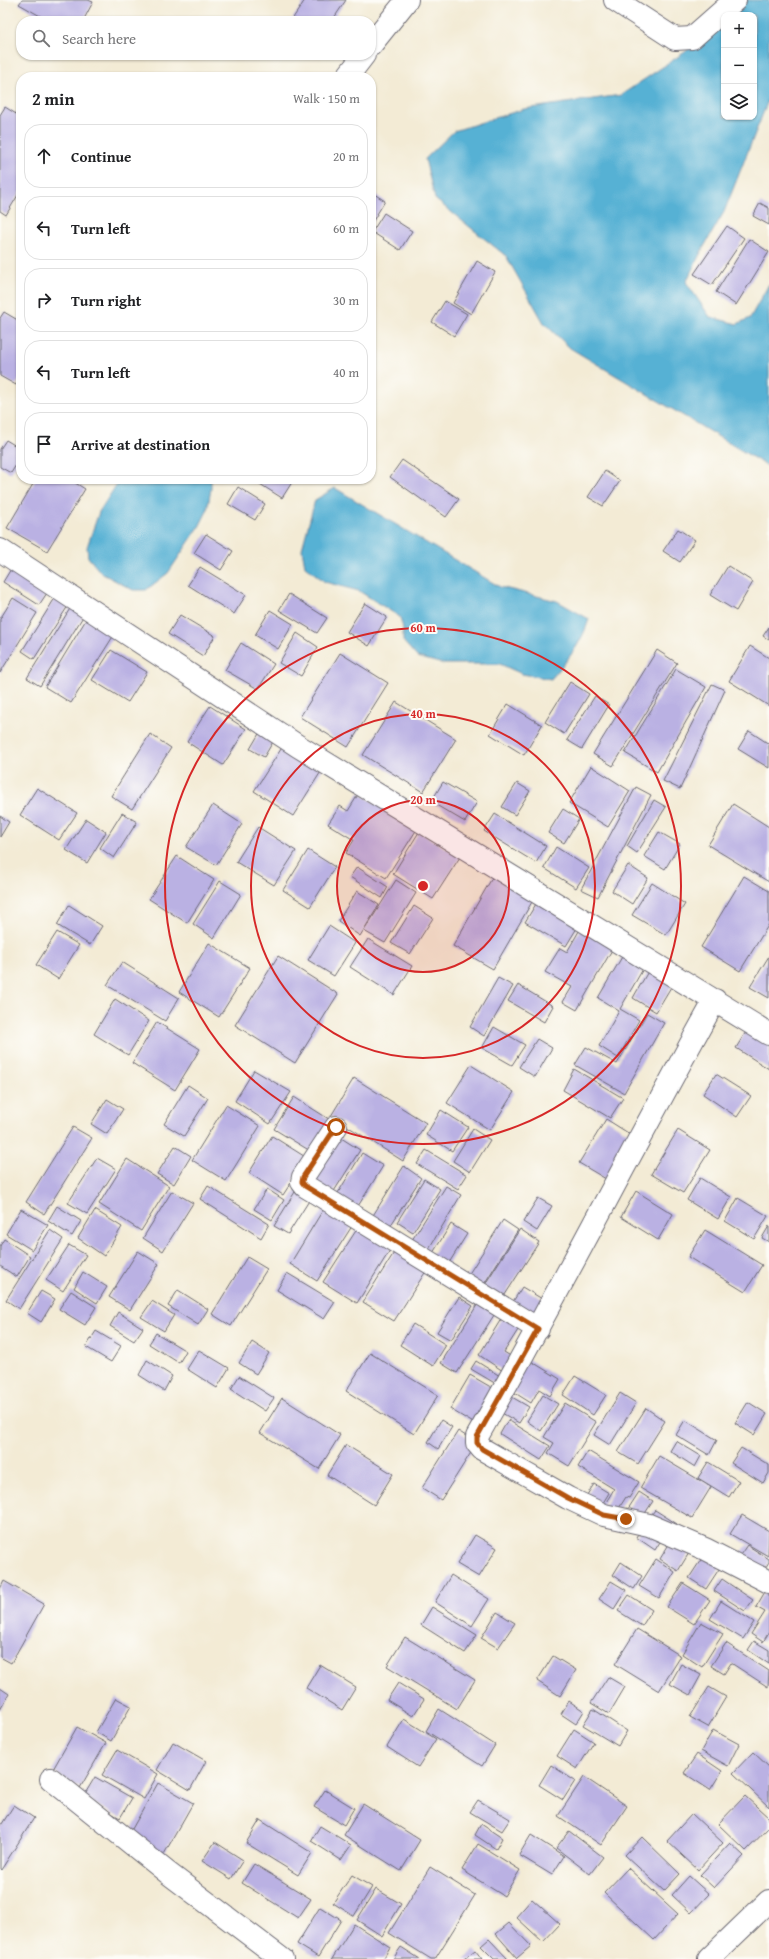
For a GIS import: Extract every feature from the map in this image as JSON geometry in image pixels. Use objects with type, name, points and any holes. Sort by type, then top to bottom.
[{"type":"street","points":[[376,39],[407,0]]},
{"type":"street","points":[[615,0],[675,39],[692,38],[735,0]]},
{"type":"street","points":[[352,72],[360,60]]},
{"type":"street","points":[[0,550],[298,746],[769,1034]]},
{"type":"street","points":[[715,1000],[640,1136],[538,1329],[477,1437],[477,1443],[482,1449],[568,1498],[604,1515],[649,1525],[705,1549],[769,1582]]},
{"type":"street","points":[[336,1127],[303,1177],[302,1182],[305,1186],[538,1329]]},
{"type":"street","points":[[51,1779],[168,1873],[282,1959]]},
{"type":"street","points":[[709,1959],[769,1901]]},
{"type":"water","points":[[743,0],[769,0],[769,98],[724,212],[702,250],[686,282],[710,317],[737,324],[750,318],[769,284],[769,467],[570,348],[544,323],[506,256],[435,199],[425,159],[454,131],[524,109],[621,95],[685,52],[701,37],[716,19],[721,15],[721,120],[757,120],[757,12],[726,12]]},
{"type":"water","points":[[117,484],[211,484],[207,511],[199,527],[168,573],[146,590],[133,590],[101,573],[88,557],[87,547],[99,512]]},
{"type":"water","points":[[335,488],[500,587],[557,601],[589,619],[578,644],[551,679],[522,674],[500,664],[443,664],[417,657],[403,641],[403,628],[400,617],[359,591],[325,582],[305,566],[302,549],[315,500]]},
{"type":"building","points":[[22,0],[88,0],[93,2],[86,16],[40,16],[19,4]]},
{"type":"building","points":[[305,0],[346,0],[335,16],[294,16]]},
{"type":"building","points":[[5,107],[16,114],[16,198],[6,215],[0,211],[0,115]]},
{"type":"building","points":[[376,195],[385,201],[376,216]]},
{"type":"building","points":[[760,203],[769,208],[769,225],[753,216]]},
{"type":"building","points":[[384,213],[412,231],[400,250],[376,235],[376,226]]},
{"type":"building","points":[[727,226],[744,238],[712,285],[694,274]]},
{"type":"building","points":[[749,239],[769,252],[736,305],[716,292]]},
{"type":"building","points":[[477,261],[495,272],[471,314],[453,303]]},
{"type":"building","points":[[445,301],[467,314],[454,336],[432,322]]},
{"type":"building","points":[[4,312],[16,319],[16,385],[0,376],[0,318]]},
{"type":"building","points":[[6,440],[16,446],[16,465],[11,473],[0,467],[0,449]]},
{"type":"building","points":[[402,460],[459,499],[446,517],[390,477]]},
{"type":"building","points":[[605,471],[620,481],[603,506],[588,497]]},
{"type":"building","points":[[33,484],[77,484],[85,489],[47,551],[7,528]]},
{"type":"building","points":[[260,484],[291,484],[282,498]]},
{"type":"building","points":[[238,487],[265,504],[255,520],[228,504]]},
{"type":"building","points":[[678,529],[695,540],[680,562],[663,551]]},
{"type":"building","points":[[206,534],[233,551],[221,570],[194,553]]},
{"type":"building","points":[[14,564],[51,587],[39,605],[3,582]]},
{"type":"building","points":[[728,566],[753,582],[736,611],[710,595]]},
{"type":"building","points":[[200,567],[246,595],[234,614],[188,585]]},
{"type":"building","points":[[289,594],[327,618],[317,633],[279,610]]},
{"type":"building","points":[[13,598],[37,613],[0,673],[0,619]]},
{"type":"building","points":[[55,598],[68,606],[34,659],[22,651]]},
{"type":"building","points":[[365,603],[387,617],[369,646],[347,632]]},
{"type":"building","points":[[71,607],[84,615],[40,686],[27,678]]},
{"type":"building","points":[[270,610],[293,624],[278,649],[255,635]]},
{"type":"building","points":[[180,615],[215,636],[203,656],[168,634]]},
{"type":"building","points":[[87,618],[114,635],[71,703],[45,687]]},
{"type":"building","points":[[769,627],[769,640],[763,636]]},
{"type":"building","points":[[297,633],[318,647],[301,676],[279,663]]},
{"type":"building","points":[[241,643],[274,664],[258,689],[225,670]]},
{"type":"building","points":[[750,646],[769,658],[769,706],[729,681]]},
{"type":"building","points":[[111,650],[147,672],[128,702],[92,680]]},
{"type":"building","points":[[657,650],[677,663],[613,766],[593,754]]},
{"type":"building","points":[[340,653],[388,683],[348,747],[300,717]]},
{"type":"building","points":[[676,669],[706,687],[657,772],[625,753]]},
{"type":"building","points":[[570,682],[589,694],[564,734],[545,722]]},
{"type":"building","points":[[712,684],[725,690],[680,789],[663,781]]},
{"type":"building","points":[[595,696],[609,705],[582,749],[567,740]]},
{"type":"building","points":[[396,702],[456,739],[423,792],[363,755]]},
{"type":"building","points":[[508,704],[542,725],[524,755],[490,734]]},
{"type":"building","points":[[210,706],[246,729],[223,765],[187,742]]},
{"type":"building","points":[[749,731],[769,744],[769,768],[738,749]]},
{"type":"building","points":[[260,732],[274,740],[264,757],[250,749]]},
{"type":"building","points":[[150,734],[171,748],[132,809],[111,796]]},
{"type":"building","points":[[283,746],[322,770],[293,816],[254,791]]},
{"type":"building","points":[[591,766],[630,791],[608,827],[569,803]]},
{"type":"building","points":[[443,782],[477,802],[465,822],[431,802]]},
{"type":"building","points":[[517,783],[530,791],[515,815],[502,807]]},
{"type":"building","points":[[636,787],[651,795],[598,897],[581,889]]},
{"type":"building","points":[[37,788],[77,813],[59,840],[20,815]]},
{"type":"building","points":[[359,793],[417,829],[386,878],[346,853],[354,840],[328,824],[340,806],[348,811]]},
{"type":"building","points":[[654,800],[666,807],[637,853],[627,846]]},
{"type":"building","points":[[733,804],[769,827],[769,882],[708,845]]},
{"type":"building","points":[[213,805],[242,824],[216,865],[186,847]]},
{"type":"building","points":[[563,809],[579,819],[564,843],[548,833]]},
{"type":"building","points":[[122,813],[137,822],[114,858],[100,848]]},
{"type":"building","points":[[495,814],[546,846],[536,863],[484,831]]},
{"type":"building","points":[[0,816],[9,822],[0,837]]},
{"type":"building","points":[[86,819],[106,832],[87,863],[66,850]]},
{"type":"building","points":[[258,827],[296,851],[274,885],[236,862]]},
{"type":"building","points":[[419,832],[460,857],[433,899],[393,874]]},
{"type":"building","points":[[659,832],[680,844],[665,869],[644,856]]},
{"type":"building","points":[[556,847],[589,868],[576,888],[544,868]]},
{"type":"building","points":[[308,850],[335,867],[310,907],[283,890]]},
{"type":"building","points":[[177,856],[214,880],[187,923],[149,899]]},
{"type":"building","points":[[628,865],[648,878],[632,904],[612,891]]},
{"type":"building","points":[[357,867],[388,887],[382,898],[350,877]]},
{"type":"building","points":[[496,871],[536,895],[493,969],[453,946]]},
{"type":"building","points":[[744,876],[769,891],[769,924],[740,971],[701,947]]},
{"type":"building","points":[[396,880],[416,893],[385,943],[364,931]]},
{"type":"building","points":[[220,881],[241,894],[214,938],[193,924]]},
{"type":"building","points":[[652,883],[685,904],[666,935],[632,915]]},
{"type":"building","points":[[357,891],[379,905],[360,936],[338,921]]},
{"type":"building","points":[[539,899],[580,923],[566,946],[525,922]]},
{"type":"building","points":[[69,905],[102,926],[90,945],[57,925]]},
{"type":"building","points":[[414,906],[433,918],[410,954],[391,943]]},
{"type":"building","points":[[583,924],[616,943],[577,1010],[563,1002],[572,987],[545,972],[560,948],[567,952]]},
{"type":"building","points":[[329,926],[355,943],[334,976],[308,960]]},
{"type":"building","points":[[57,932],[79,945],[58,979],[36,965]]},
{"type":"building","points":[[368,939],[412,966],[394,995],[350,967]]},
{"type":"building","points":[[209,943],[250,968],[219,1017],[179,992]]},
{"type":"building","points":[[626,950],[647,962],[620,1009],[639,1020],[618,1058],[599,1046],[619,1011],[598,998]]},
{"type":"building","points":[[278,956],[338,994],[295,1063],[235,1025]]},
{"type":"building","points":[[769,956],[769,998],[750,987]]},
{"type":"building","points":[[122,962],[179,998],[165,1021],[107,985]]},
{"type":"building","points":[[650,968],[674,982],[656,1012],[633,998]]},
{"type":"building","points":[[498,978],[513,986],[484,1036],[470,1027]]},
{"type":"building","points":[[518,985],[553,1006],[544,1022],[508,1001]]},
{"type":"building","points":[[115,999],[149,1021],[128,1055],[94,1034]]},
{"type":"building","points":[[647,1013],[664,1023],[624,1093],[575,1065],[586,1047],[617,1064]]},
{"type":"building","points":[[157,1022],[200,1049],[175,1090],[132,1063]]},
{"type":"building","points":[[494,1027],[525,1045],[512,1065],[482,1048]]},
{"type":"building","points":[[747,1030],[769,1044],[769,1069],[736,1048]]},
{"type":"building","points":[[537,1039],[552,1048],[535,1077],[519,1067]]},
{"type":"building","points":[[471,1065],[514,1092],[490,1130],[447,1103]]},
{"type":"building","points":[[574,1069],[623,1098],[610,1118],[563,1090]]},
{"type":"building","points":[[254,1070],[291,1092],[270,1124],[235,1101]]},
{"type":"building","points":[[716,1074],[751,1096],[737,1117],[703,1094]]},
{"type":"building","points":[[354,1078],[426,1123],[403,1161],[331,1116]]},
{"type":"building","points":[[188,1085],[208,1098],[184,1136],[164,1124]]},
{"type":"building","points":[[294,1097],[332,1121],[312,1152],[274,1129]]},
{"type":"building","points":[[107,1099],[123,1109],[107,1134],[91,1124]]},
{"type":"building","points":[[226,1105],[260,1126],[226,1181],[192,1160]]},
{"type":"building","points":[[441,1110],[468,1127],[452,1151],[426,1135]]},
{"type":"building","points":[[606,1119],[633,1136],[606,1179],[579,1163]]},
{"type":"building","points":[[73,1127],[92,1138],[44,1214],[26,1202]]},
{"type":"building","points":[[473,1129],[490,1140],[470,1172],[453,1161]]},
{"type":"building","points":[[678,1130],[710,1150],[683,1193],[651,1174]]},
{"type":"building","points":[[272,1136],[307,1158],[283,1195],[249,1173]]},
{"type":"building","points":[[338,1136],[360,1150],[331,1196],[309,1182]]},
{"type":"building","points":[[175,1146],[191,1156],[174,1184],[157,1174]]},
{"type":"building","points":[[426,1150],[467,1175],[458,1189],[417,1164]]},
{"type":"building","points":[[362,1153],[383,1166],[355,1211],[335,1198]]},
{"type":"building","points":[[97,1158],[116,1169],[87,1214],[68,1203]]},
{"type":"building","points":[[127,1159],[169,1186],[141,1231],[99,1204]]},
{"type":"building","points":[[404,1166],[421,1178],[389,1228],[372,1217]]},
{"type":"building","points":[[700,1178],[731,1197],[718,1219],[687,1200]]},
{"type":"building","points":[[424,1179],[440,1189],[413,1232],[397,1222]]},
{"type":"building","points":[[208,1186],[269,1224],[261,1238],[200,1199]]},
{"type":"building","points":[[446,1186],[461,1195],[428,1250],[412,1240]]},
{"type":"building","points":[[298,1187],[312,1196],[288,1234],[274,1226]]},
{"type":"building","points":[[267,1189],[284,1200],[272,1220],[254,1209]]},
{"type":"building","points":[[172,1191],[193,1203],[163,1251],[143,1238]]},
{"type":"building","points":[[636,1191],[673,1214],[658,1240],[621,1217]]},
{"type":"building","points":[[538,1198],[552,1206],[537,1231],[523,1222]]},
{"type":"building","points":[[738,1198],[768,1216],[754,1239],[725,1221]]},
{"type":"building","points":[[326,1205],[354,1223],[317,1281],[290,1264]]},
{"type":"building","points":[[57,1206],[81,1221],[72,1236],[48,1221]]},
{"type":"building","points":[[21,1209],[48,1225],[32,1250],[6,1234]]},
{"type":"building","points":[[95,1210],[122,1227],[104,1256],[78,1238]]},
{"type":"building","points":[[503,1220],[518,1230],[481,1289],[465,1280]]},
{"type":"building","points":[[451,1224],[467,1234],[447,1266],[431,1256]]},
{"type":"building","points":[[359,1226],[392,1247],[357,1303],[323,1282]]},
{"type":"building","points":[[769,1226],[769,1242],[762,1238]]},
{"type":"building","points":[[520,1229],[539,1242],[501,1301],[482,1289]]},
{"type":"building","points":[[50,1230],[63,1239],[19,1309],[6,1300]]},
{"type":"building","points":[[705,1230],[762,1265],[745,1292],[688,1257]]},
{"type":"building","points":[[4,1239],[30,1256],[17,1277],[0,1266],[0,1246]]},
{"type":"building","points":[[69,1245],[86,1255],[63,1291],[46,1280]]},
{"type":"building","points":[[397,1248],[428,1268],[394,1321],[363,1302]]},
{"type":"building","points":[[138,1251],[159,1264],[130,1310],[109,1297]]},
{"type":"building","points":[[247,1257],[267,1269],[231,1326],[212,1314]]},
{"type":"building","points":[[83,1272],[107,1287],[97,1303],[74,1288]]},
{"type":"building","points":[[287,1273],[335,1302],[324,1319],[277,1290]]},
{"type":"building","points":[[522,1287],[549,1303],[535,1325],[509,1308]]},
{"type":"building","points":[[178,1290],[208,1309],[198,1325],[168,1306]]},
{"type":"building","points":[[41,1291],[55,1299],[41,1322],[27,1313]]},
{"type":"building","points":[[71,1291],[96,1307],[85,1325],[59,1309]]},
{"type":"building","points":[[459,1297],[473,1306],[451,1340],[437,1332]]},
{"type":"building","points":[[152,1301],[174,1315],[164,1331],[141,1317]]},
{"type":"building","points":[[479,1302],[496,1312],[457,1373],[441,1363]]},
{"type":"building","points":[[506,1311],[523,1322],[504,1352],[512,1357],[503,1371],[479,1355]]},
{"type":"building","points":[[118,1312],[143,1328],[134,1341],[110,1326]]},
{"type":"building","points":[[413,1324],[446,1345],[433,1366],[400,1345]]},
{"type":"building","points":[[96,1331],[121,1346],[111,1362],[86,1347]]},
{"type":"building","points":[[156,1333],[186,1351],[179,1363],[149,1344]]},
{"type":"building","points":[[252,1342],[269,1353],[256,1374],[239,1363]]},
{"type":"building","points":[[199,1350],[229,1368],[217,1388],[187,1369]]},
{"type":"building","points":[[370,1353],[438,1395],[414,1434],[346,1391]]},
{"type":"building","points":[[526,1358],[560,1379],[550,1396],[539,1389],[531,1403],[507,1388]]},
{"type":"building","points":[[147,1360],[172,1376],[164,1391],[139,1375]]},
{"type":"building","points":[[476,1361],[508,1381],[503,1388],[471,1369]]},
{"type":"building","points":[[470,1375],[501,1393],[480,1427],[450,1409]]},
{"type":"building","points":[[239,1376],[274,1398],[265,1411],[231,1389]]},
{"type":"building","points":[[575,1376],[606,1395],[593,1415],[563,1395]]},
{"type":"building","points":[[505,1393],[529,1407],[519,1423],[495,1409]]},
{"type":"building","points":[[620,1393],[636,1403],[610,1445],[594,1435]]},
{"type":"building","points":[[543,1395],[558,1404],[541,1431],[527,1421]]},
{"type":"building","points":[[282,1398],[340,1435],[319,1469],[260,1433]]},
{"type":"building","points":[[748,1402],[767,1414],[754,1435],[735,1423]]},
{"type":"building","points":[[565,1403],[596,1422],[569,1466],[548,1453],[554,1443],[544,1437]]},
{"type":"building","points":[[646,1408],[665,1421],[638,1464],[618,1452]]},
{"type":"building","points":[[441,1420],[452,1427],[438,1449],[428,1442]]},
{"type":"building","points":[[508,1420],[550,1446],[541,1460],[500,1434]]},
{"type":"building","points":[[685,1420],[717,1440],[709,1455],[676,1435]]},
{"type":"building","points":[[458,1431],[477,1443],[441,1500],[422,1488]]},
{"type":"building","points":[[676,1441],[701,1456],[695,1467],[670,1451]]},
{"type":"building","points":[[346,1445],[393,1474],[374,1505],[327,1475]]},
{"type":"building","points":[[741,1448],[769,1465],[769,1473],[763,1483],[731,1463]]},
{"type":"building","points":[[588,1451],[639,1482],[629,1498],[626,1497],[614,1516],[602,1509],[614,1489],[578,1467]]},
{"type":"building","points":[[659,1456],[711,1487],[692,1518],[640,1488]]},
{"type":"building","points":[[708,1462],[739,1481],[729,1497],[698,1478]]},
{"type":"building","points":[[594,1484],[609,1493],[598,1511],[583,1501]]},
{"type":"building","points":[[639,1492],[653,1501],[640,1521],[626,1512]]},
{"type":"building","points":[[655,1510],[677,1524],[671,1533],[648,1519]]},
{"type":"building","points":[[742,1515],[769,1531],[768,1556],[730,1534]]},
{"type":"building","points":[[644,1525],[663,1537],[655,1550],[636,1537]]},
{"type":"building","points":[[475,1535],[497,1548],[479,1577],[457,1564]]},
{"type":"building","points":[[674,1536],[692,1548],[678,1571],[660,1559]]},
{"type":"building","points":[[747,1545],[769,1559],[769,1562],[760,1576],[736,1561]]},
{"type":"building","points":[[706,1552],[723,1563],[706,1589],[689,1578]]},
{"type":"building","points":[[656,1559],[675,1572],[659,1598],[639,1586]]},
{"type":"building","points":[[621,1562],[642,1576],[634,1589],[613,1575]]},
{"type":"building","points":[[451,1575],[489,1599],[472,1626],[435,1602]]},
{"type":"building","points":[[722,1579],[753,1600],[745,1611],[714,1591]]},
{"type":"building","points":[[4,1581],[44,1604],[11,1663],[0,1657],[0,1589]]},
{"type":"building","points":[[611,1581],[626,1590],[614,1609],[599,1599]]},
{"type":"building","points":[[683,1583],[710,1600],[694,1624],[667,1607]]},
{"type":"building","points":[[769,1585],[769,1632],[763,1642],[751,1634],[765,1612],[756,1607]]},
{"type":"building","points":[[629,1595],[652,1610],[642,1626],[618,1611]]},
{"type":"building","points":[[721,1601],[754,1622],[743,1639],[710,1619]]},
{"type":"building","points":[[432,1607],[477,1635],[465,1653],[421,1625]]},
{"type":"building","points":[[497,1612],[515,1623],[498,1648],[481,1638]]},
{"type":"building","points":[[701,1622],[723,1634],[702,1667],[682,1654]]},
{"type":"building","points":[[637,1629],[681,1656],[659,1691],[615,1664]]},
{"type":"building","points":[[405,1637],[475,1680],[457,1709],[387,1666]]},
{"type":"building","points":[[754,1641],[769,1650],[769,1664],[748,1650]]},
{"type":"building","points":[[726,1643],[769,1671],[768,1687],[731,1663],[724,1674],[711,1666]]},
{"type":"building","points":[[553,1656],[576,1670],[560,1696],[537,1681]]},
{"type":"building","points":[[681,1664],[701,1675],[690,1695],[670,1684]]},
{"type":"building","points":[[320,1665],[356,1687],[342,1710],[306,1688]]},
{"type":"building","points":[[608,1677],[625,1687],[609,1714],[591,1703]]},
{"type":"building","points":[[398,1683],[424,1699],[413,1716],[387,1700]]},
{"type":"building","points":[[709,1687],[726,1697],[708,1727],[690,1717]]},
{"type":"building","points":[[0,1688],[9,1694],[0,1710]]},
{"type":"building","points":[[116,1698],[131,1706],[111,1741],[96,1732]]},
{"type":"building","points":[[569,1701],[584,1711],[576,1724],[561,1714]]},
{"type":"building","points":[[439,1709],[495,1745],[482,1766],[426,1731]]},
{"type":"building","points":[[593,1709],[627,1731],[618,1746],[583,1725]]},
{"type":"building","points":[[404,1719],[436,1739],[418,1767],[387,1747]]},
{"type":"building","points":[[77,1727],[106,1743],[80,1788],[52,1771]]},
{"type":"building","points":[[574,1729],[594,1742],[577,1769],[557,1756]]},
{"type":"building","points":[[713,1730],[739,1744],[728,1766],[701,1751]]},
{"type":"building","points":[[173,1742],[206,1761],[190,1790],[157,1770]]},
{"type":"building","points":[[117,1750],[158,1774],[144,1799],[102,1775]]},
{"type":"building","points":[[753,1752],[769,1767],[769,1807],[733,1773]]},
{"type":"building","points":[[697,1754],[722,1771],[710,1790],[684,1773]]},
{"type":"building","points":[[551,1765],[575,1781],[563,1800],[539,1785]]},
{"type":"building","points":[[95,1777],[132,1798],[120,1818],[83,1797]]},
{"type":"building","points":[[584,1777],[627,1806],[601,1845],[558,1816]]},
{"type":"building","points":[[158,1783],[193,1803],[163,1856],[128,1836]]},
{"type":"building","points":[[325,1790],[354,1808],[344,1825],[314,1807]]},
{"type":"building","points":[[745,1796],[769,1818],[769,1827],[746,1851],[718,1824]]},
{"type":"building","points":[[478,1800],[510,1819],[502,1831],[470,1812]]},
{"type":"building","points":[[363,1804],[420,1840],[401,1871],[344,1835]]},
{"type":"building","points":[[14,1805],[34,1818],[1,1870],[0,1827]]},
{"type":"building","points":[[692,1814],[723,1843],[698,1870],[667,1841]]},
{"type":"building","points":[[260,1820],[312,1853],[298,1875],[246,1843]]},
{"type":"building","points":[[481,1824],[502,1838],[496,1849],[475,1835]]},
{"type":"building","points":[[320,1826],[351,1845],[341,1860],[311,1841]]},
{"type":"building","points":[[569,1831],[603,1857],[590,1874],[556,1848]]},
{"type":"building","points":[[531,1835],[564,1856],[552,1875],[519,1855]]},
{"type":"building","points":[[642,1837],[680,1874],[664,1891],[625,1855]]},
{"type":"building","points":[[215,1842],[243,1860],[231,1879],[202,1861]]},
{"type":"building","points":[[730,1843],[744,1856],[714,1888],[700,1875]]},
{"type":"building","points":[[478,1844],[520,1870],[504,1896],[462,1870]]},
{"type":"building","points":[[254,1864],[311,1899],[298,1918],[242,1883]]},
{"type":"building","points":[[430,1867],[475,1895],[435,1959],[431,1959],[389,1933]]},
{"type":"building","points":[[628,1868],[678,1914],[654,1940],[604,1893]]},
{"type":"building","points":[[352,1875],[372,1887],[354,1916],[333,1903]]},
{"type":"building","points":[[689,1876],[709,1894],[691,1913],[672,1895]]},
{"type":"building","points":[[376,1889],[401,1904],[382,1936],[357,1920]]},
{"type":"building","points":[[532,1899],[560,1924],[543,1942],[516,1917]]},
{"type":"building","points":[[320,1907],[341,1920],[318,1957],[297,1944]]},
{"type":"building","points":[[509,1923],[531,1946],[517,1958],[496,1934]]},
{"type":"building","points":[[354,1924],[390,1947],[383,1959],[332,1959]]},
{"type":"building","points":[[489,1939],[508,1959],[494,1959],[481,1946]]},
{"type":"building","points":[[401,1947],[420,1959],[393,1959]]},
{"type":"building","points":[[475,1950],[482,1959],[464,1959]]},
{"type":"route","points":[[336,1127],[303,1177],[302,1182],[305,1186],[362,1219],[538,1329],[477,1437],[477,1443],[482,1449],[568,1498],[604,1515],[626,1519]]}]
